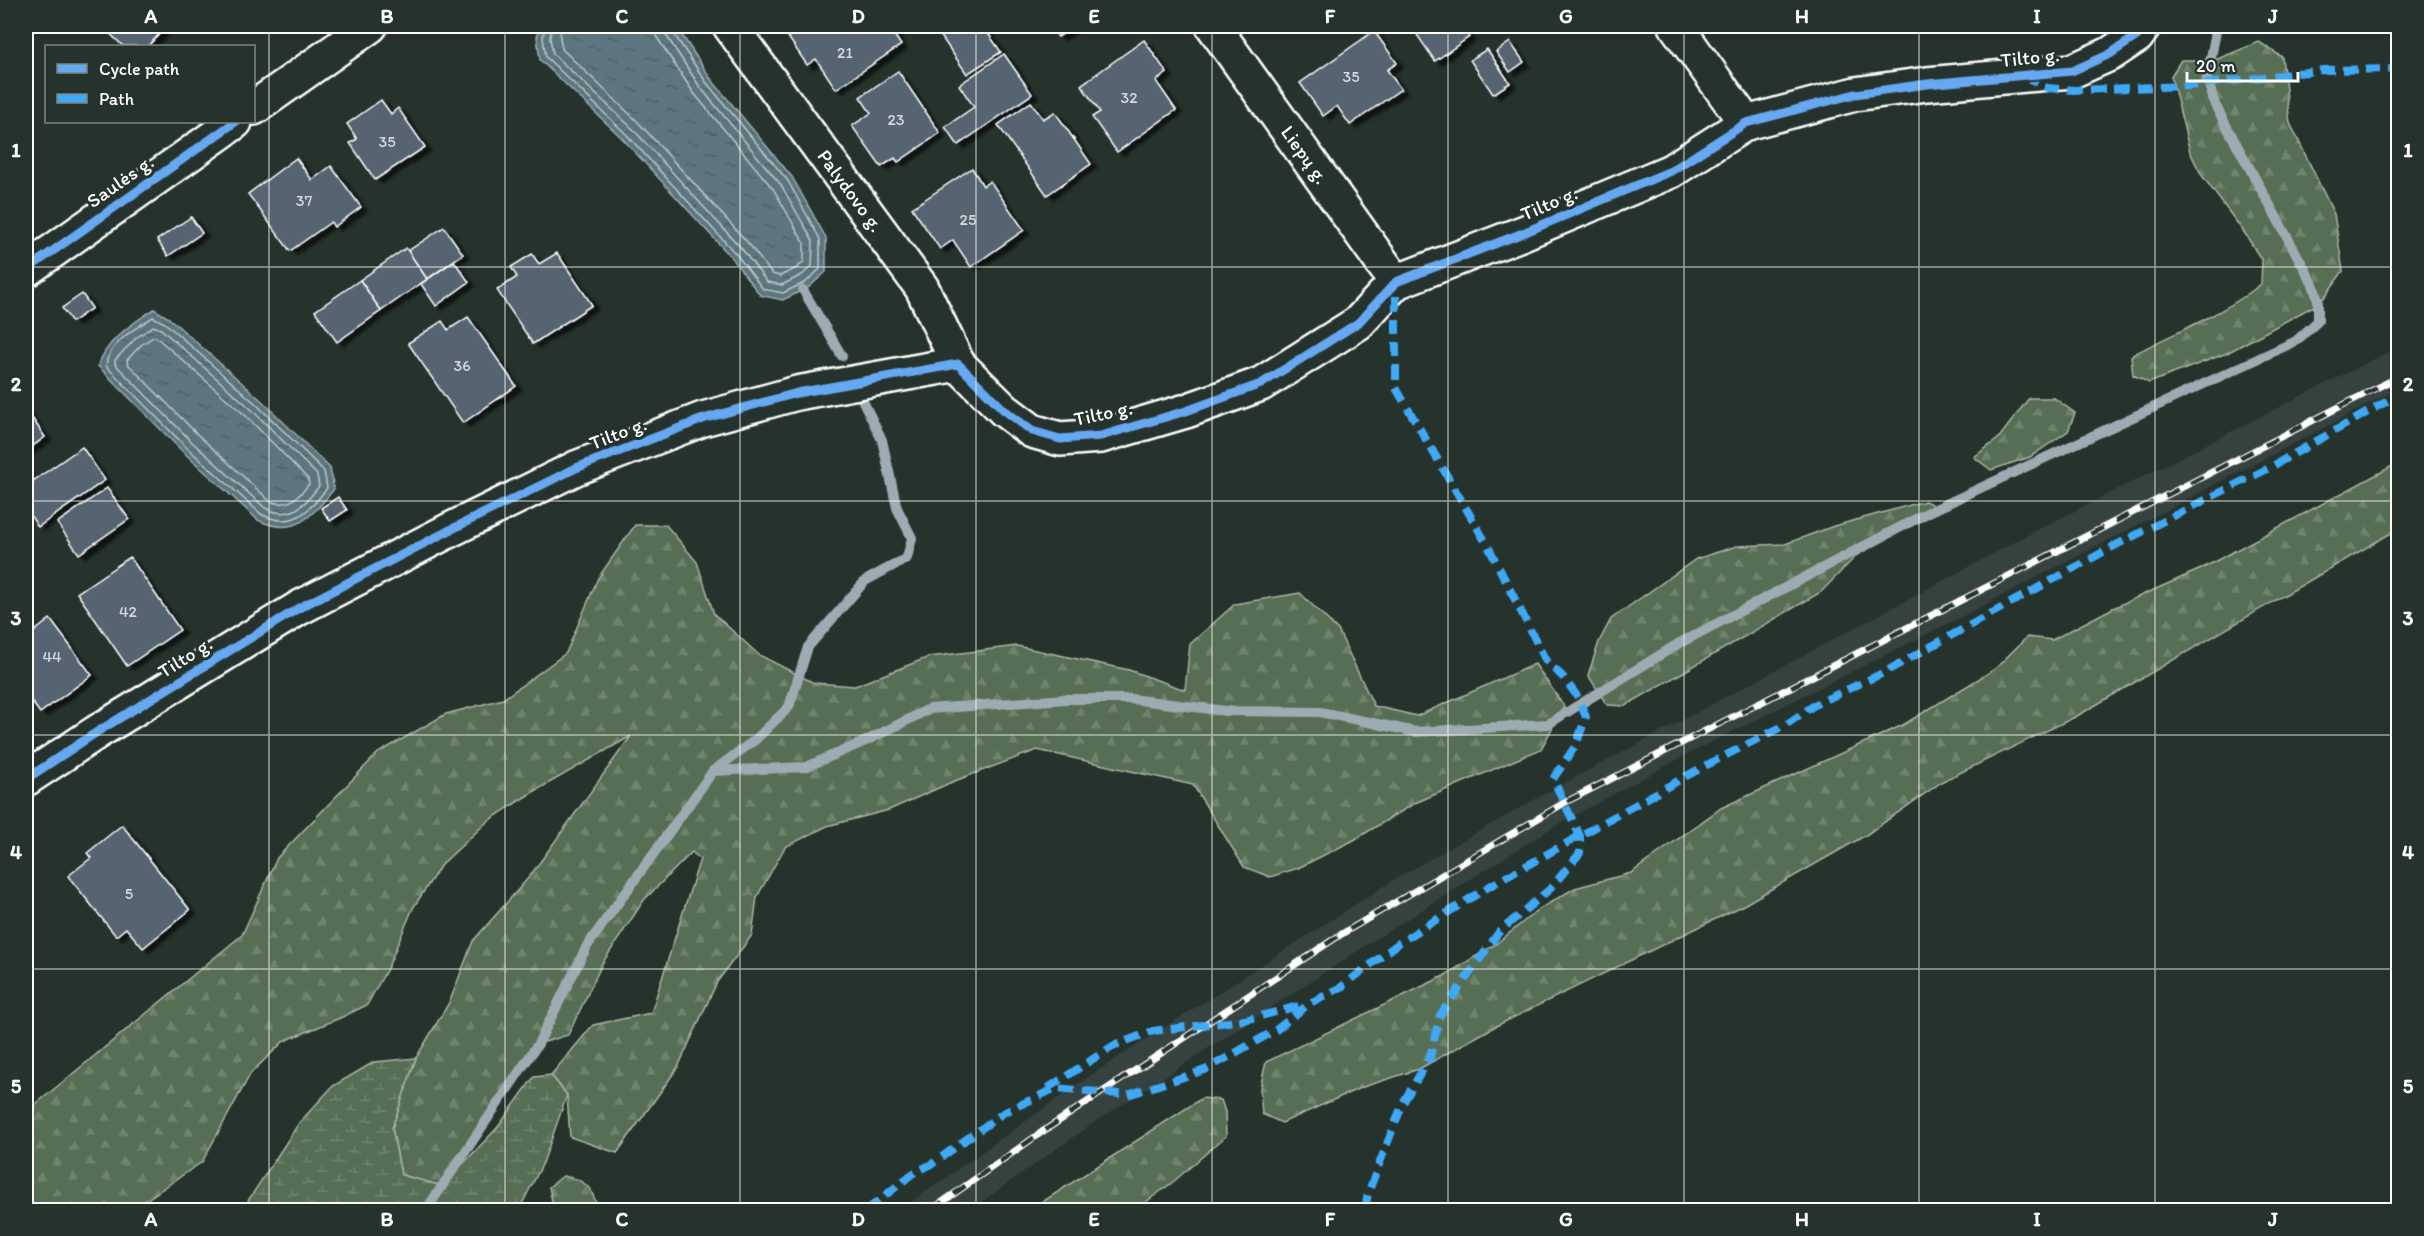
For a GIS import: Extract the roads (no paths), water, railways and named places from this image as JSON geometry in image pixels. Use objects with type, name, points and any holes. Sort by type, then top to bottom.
[{"type":"street","points":[[255,107],[370,26]]},
{"type":"street","name":"Palydovo g.","points":[[730,26],[922,288],[958,364]]},
{"type":"street","name":"Liepų g.","points":[[1213,26],[1396,282]]},
{"type":"street","points":[[1676,26],[1746,123]]},
{"type":"street","name":"Tilto g.","points":[[26,779],[97,732],[299,608],[576,468],[703,419],[787,396],[958,364],[1004,410],[1032,430],[1060,439],[1101,435],[1186,411],[1261,384],[1358,323],[1396,282],[1523,233],[1671,171],[1746,123],[1855,94],[2072,71],[2110,54],[2137,36],[2144,26]]},
{"type":"street","name":"Saulės g.","points":[[26,270],[234,123]]},
{"type":"water","points":[[539,26],[676,26],[711,79],[792,177],[826,238],[826,272],[809,287],[783,300],[760,295],[732,258],[622,138],[540,60],[537,37]]},
{"type":"water","points":[[154,309],[169,318],[260,399],[330,468],[334,489],[310,516],[301,522],[282,527],[258,520],[182,451],[98,366],[102,356],[114,340]]},
{"type":"waterway","points":[[713,771],[806,767],[868,740],[929,709],[1066,699],[1131,699],[1226,711],[1320,712],[1416,732],[1548,724],[1678,644],[1929,512],[2296,341],[2318,321],[2318,300],[2313,284],[2215,105],[2207,78],[2217,26]]},
{"type":"waterway","points":[[803,290],[842,356]]},
{"type":"waterway","points":[[426,1210],[538,1044],[587,946],[713,771],[755,740],[789,707],[808,647],[865,581],[907,558],[912,538],[897,508],[882,440],[860,395]]},
{"type":"railway","points":[[931,1210],[1042,1132],[1340,935],[1564,803],[2398,377]]}]
